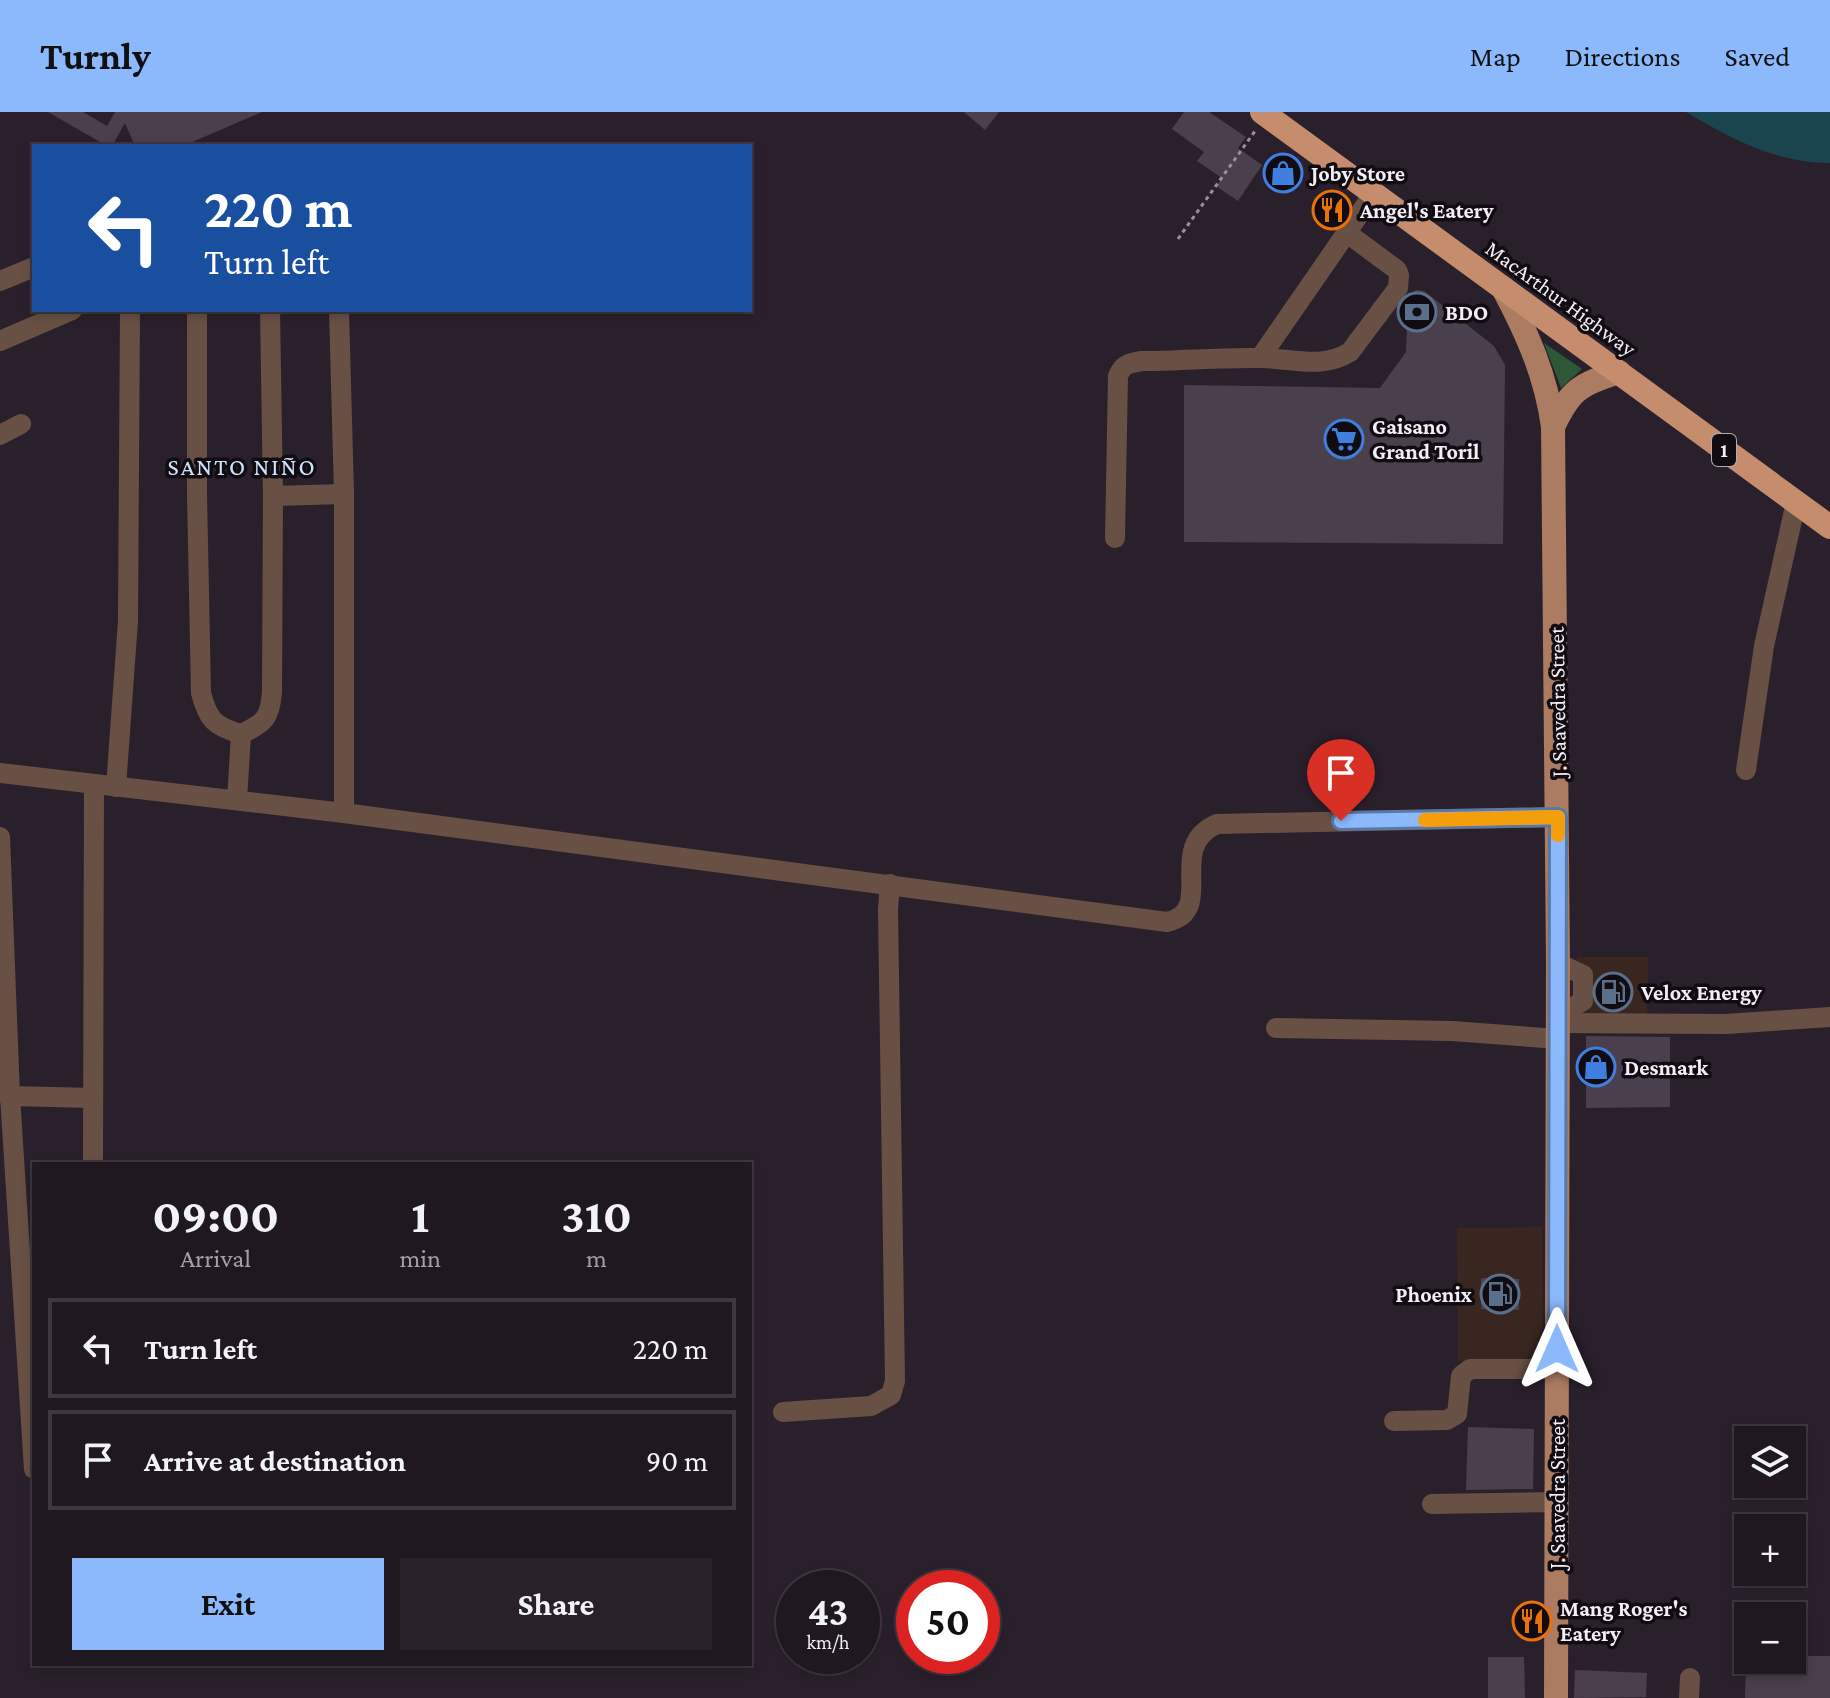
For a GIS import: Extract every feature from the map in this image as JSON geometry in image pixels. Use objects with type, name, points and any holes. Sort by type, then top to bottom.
[{"type":"highway","name":"MacArthur Highway","points":[[1264,114],[1830,527]]},
{"type":"main road","name":"J. Saavedra Street","points":[[1503,288],[1536,354],[1546,386],[1553,427],[1558,817],[1556,1698]]},
{"type":"main road","points":[[1553,427],[1573,392],[1588,382],[1619,372]]},
{"type":"street","points":[[1260,358],[1374,193]]},
{"type":"street","points":[[1115,538],[1118,376],[1122,367],[1142,361],[1260,358],[1325,363],[1340,358],[1350,352],[1398,288],[1399,275],[1397,270],[1347,233]]},
{"type":"street","points":[[0,281],[32,268]]},
{"type":"street","points":[[0,341],[67,312]]},
{"type":"street","points":[[116,787],[128,621],[130,312]]},
{"type":"street","points":[[197,312],[201,693],[206,715],[222,729],[241,734],[260,724],[271,711],[273,496],[270,312]]},
{"type":"street","points":[[339,312],[344,494],[344,813]]},
{"type":"street","points":[[0,435],[21,424]]},
{"type":"street","points":[[273,496],[344,494]]},
{"type":"street","points":[[1746,770],[1764,646],[1796,502]]},
{"type":"street","points":[[237,800],[241,734]]},
{"type":"street","points":[[0,773],[344,813],[1167,922],[1186,913],[1190,903],[1192,852],[1196,838],[1205,829],[1217,824],[1558,817]]},
{"type":"street","points":[[93,1162],[94,785]]},
{"type":"street","points":[[0,837],[5,1094],[32,1443]]},
{"type":"street","points":[[783,1412],[871,1406],[891,1395],[895,1381],[890,884]]},
{"type":"street","points":[[1276,1028],[1452,1031],[1726,1024],[1830,1017]]},
{"type":"street","points":[[5,1094],[93,1098]]},
{"type":"street","points":[[1394,1421],[1453,1418],[1457,1414],[1461,1376],[1470,1369],[1557,1369]]},
{"type":"street","points":[[1432,1504],[1557,1502]]},
{"type":"path","points":[[1178,239],[1264,114]]},
{"type":"shaded area","points":[[1577,957],[1648,957],[1647,1015],[1577,1015]]},
{"type":"shaded area","points":[[1542,1227],[1543,1360],[1458,1361],[1457,1228]]},
{"type":"green space","points":[[1544,343],[1582,369],[1561,388]]},
{"type":"water","points":[[1686,112],[1830,112],[1830,163],[1791,159],[1755,148]]},
{"type":"building","points":[[48,112],[83,112],[107,126],[115,112],[262,112],[188,144],[134,144],[125,123],[113,144],[104,144]]},
{"type":"building","points":[[964,112],[999,112],[985,130]]},
{"type":"building","points":[[1184,112],[1209,112],[1246,137],[1238,148],[1262,165],[1238,201],[1216,186],[1222,178],[1197,161],[1204,152],[1172,129]]},
{"type":"building","name":"Gaisano Grand Toril","points":[[1416,290],[1424,291],[1494,346],[1505,365],[1503,544],[1184,542],[1184,385],[1380,388],[1406,352],[1408,296]]},
{"type":"building","points":[[1586,1036],[1670,1037],[1670,1107],[1586,1108]]},
{"type":"building","name":"Phoenix","points":[[1481,1278],[1519,1279],[1519,1310],[1481,1309]]},
{"type":"building","points":[[1468,1427],[1534,1429],[1533,1489],[1466,1490]]},
{"type":"building","points":[[1806,1656],[1830,1656],[1830,1698],[1745,1698],[1746,1674],[1806,1674]]},
{"type":"building","points":[[1488,1657],[1524,1657],[1525,1698],[1488,1698]]},
{"type":"building","points":[[1575,1670],[1647,1673],[1646,1697],[1574,1698]]},
{"type":"slow traffic","points":[[1425,820],[1558,817],[1558,835]]},
{"type":"place","name":"Joby Store","points":[[1283,173]]},
{"type":"place","name":"Angel's Eatery","points":[[1332,210]]},
{"type":"place","name":"BDO","points":[[1417,312]]},
{"type":"place","name":"Gaisano Grand Toril","points":[[1344,439]]},
{"type":"place","name":"Velox Energy","points":[[1613,992]]},
{"type":"place","name":"Desmark","points":[[1596,1067]]},
{"type":"place","name":"Phoenix","points":[[1500,1294]]},
{"type":"place","name":"Mang Roger's Eatery","points":[[1532,1621]]},
{"type":"district","name":"SANTO NIÑO","points":[[242,467]]},
{"type":"route","points":[[1341,821],[1558,817],[1557,1349]]}]
